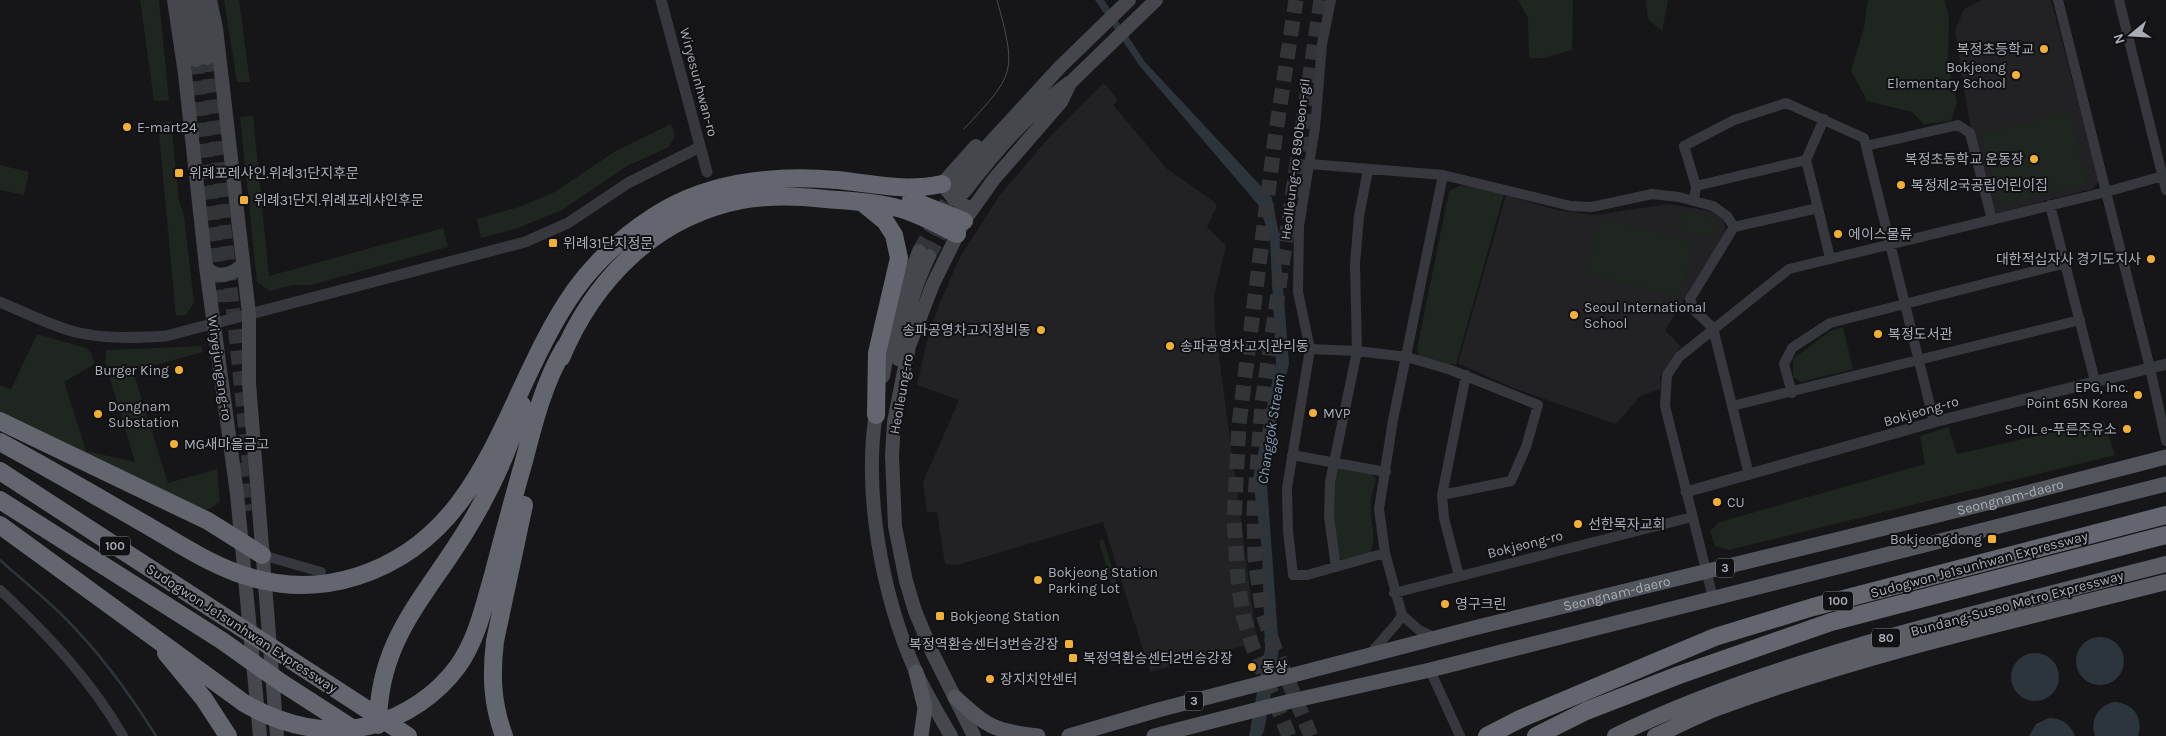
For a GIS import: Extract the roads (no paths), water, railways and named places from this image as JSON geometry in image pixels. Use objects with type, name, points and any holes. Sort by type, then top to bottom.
[{"type":"highway","points":[[0,442],[219,564],[249,576],[275,582],[303,585],[346,580],[381,568],[399,559],[435,531],[458,506],[490,451],[526,378],[567,302],[590,271],[631,232],[675,204],[709,191],[754,181],[828,180],[868,185],[954,188]]},
{"type":"highway","points":[[868,185],[924,204],[964,222]]},
{"type":"highway","points":[[0,525],[142,626],[244,703],[284,722],[306,728],[343,730],[368,726],[402,714],[420,703],[445,681],[464,656],[480,621],[536,418],[550,376],[586,307],[616,269],[643,246],[675,225],[722,206],[754,198],[808,198],[863,203],[900,208],[923,217],[964,222]]},
{"type":"highway","points":[[863,203],[885,221],[894,235],[899,258],[877,353],[876,415]]},
{"type":"highway","points":[[503,731],[492,686],[495,641],[518,527],[552,387],[565,347]]},
{"type":"highway","points":[[379,736],[378,714],[381,689],[393,646],[412,610],[459,542],[486,496],[510,445],[530,378],[540,352]]},
{"type":"highway","points":[[0,421],[208,521],[262,555]]},
{"type":"highway","name":"Sudogwon Je1sunhwan Expressway","points":[[0,472],[408,736]]},
{"type":"highway","name":"Sudogwon Je1sunhwan Expressway","points":[[0,500],[221,640],[282,683],[364,736]]},
{"type":"highway","name":"Sudogwon Je1sunhwan Expressway","points":[[1487,736],[1520,719],[1715,637],[1813,607],[2166,515]]},
{"type":"highway","name":"Sudogwon Je1sunhwan Expressway","points":[[1536,736],[1586,711],[1679,675],[1831,622],[2166,535]]},
{"type":"highway","name":"Bundang-Suseo Metro Expressway","points":[[1615,736],[1714,693],[1814,658],[1966,615],[2166,564]]},
{"type":"highway","name":"Bundang-Suseo Metro Expressway","points":[[1655,736],[1716,709],[1819,674],[1945,638],[2166,582]]},
{"type":"highway","points":[[142,626],[189,680],[228,736]]},
{"type":"highway","points":[[302,696],[338,736]]},
{"type":"main road","name":"Wiryejungang-ro","points":[[174,0],[185,74],[206,267],[237,501],[260,736]]},
{"type":"main road","points":[[187,0],[202,59],[197,0]]},
{"type":"main road","name":"Wiryejungang-ro","points":[[210,0],[217,38],[249,314],[249,383],[277,736]]},
{"type":"main road","points":[[964,222],[954,199],[954,188],[1027,92],[1060,67],[1129,0]]},
{"type":"main road","name":"Heolleung-ro","points":[[894,422],[910,346],[933,284],[964,222],[994,179],[1061,102],[1070,83],[1156,0]]},
{"type":"main road","points":[[954,188],[1002,146],[1047,100],[1070,83]]},
{"type":"main road","name":"Heolleung-ro","points":[[951,736],[916,672],[893,605],[877,534],[874,507],[872,461],[876,415],[892,326],[924,253],[905,318],[895,376],[892,456],[893,494],[900,553],[915,611],[932,652],[974,736]]},
{"type":"main road","points":[[206,267],[214,274],[222,275],[233,273],[243,264]]},
{"type":"main road","name":"Seongnam-daero","points":[[1069,736],[1368,655],[2055,487],[2166,457]]},
{"type":"main road","name":"Seongnam-daero","points":[[1154,736],[1287,702],[1430,670],[2166,484]]},
{"type":"main road","points":[[208,521],[225,520],[232,512],[237,501]]},
{"type":"main road","points":[[916,672],[925,708],[921,736]]},
{"type":"main road","points":[[955,697],[979,720],[997,729],[1038,736]]},
{"type":"street","name":"Wiryesunhwan-ro","points":[[661,0],[707,172]]},
{"type":"street","name":"Heolleung-ro 890beon-gil","points":[[1331,0],[1322,44],[1310,164],[1299,226],[1298,292],[1310,349],[1287,488],[1288,531],[1293,575],[1307,575],[1385,553]]},
{"type":"street","points":[[2059,0],[2150,368],[2166,442]]},
{"type":"street","points":[[2119,0],[2166,190]]},
{"type":"street","points":[[1694,201],[1696,186],[1684,146],[1734,120],[1786,103],[1864,138],[1934,422]]},
{"type":"street","points":[[1824,119],[1806,160],[1830,258]]},
{"type":"street","points":[[1866,146],[1958,125],[1970,132],[1992,220]]},
{"type":"street","points":[[0,302],[72,331],[111,338],[166,336],[540,236],[568,223],[628,183],[700,147]]},
{"type":"street","points":[[1696,186],[1806,160]]},
{"type":"street","points":[[1310,164],[1443,175],[1571,206],[1592,207],[1652,194],[1713,206],[1727,216],[1734,227]]},
{"type":"street","points":[[1336,567],[1329,517],[1330,482],[1357,351],[1355,264],[1359,216],[1368,170]]},
{"type":"street","points":[[1436,638],[1419,630],[1402,615],[1394,593],[1385,553],[1379,509],[1393,420],[1443,175]]},
{"type":"street","points":[[1713,598],[1665,406],[1667,375],[1678,357],[1789,269],[2106,192],[2164,176]]},
{"type":"street","points":[[2050,205],[2095,381]]},
{"type":"street","points":[[1749,475],[1713,328],[1694,310],[1690,299],[1734,227],[1818,208]]},
{"type":"street","points":[[1792,393],[1784,364],[1792,348],[1830,323],[2066,264]]},
{"type":"street","points":[[1732,406],[1792,393],[2080,320]]},
{"type":"street","points":[[1310,349],[1357,351],[1407,357],[1466,376],[1538,405],[1526,447],[1511,481],[1442,495]]},
{"type":"street","name":"Bokjeong-ro","points":[[1686,492],[1934,422],[2166,364]]},
{"type":"street","points":[[1459,576],[1444,518],[1442,495],[1466,376]]},
{"type":"street","points":[[1292,455],[1335,461],[1386,472]]},
{"type":"street","name":"Bokjeong-ro","points":[[1394,593],[1692,517]]},
{"type":"street","points":[[262,555],[321,572]]},
{"type":"street","points":[[0,590],[41,628],[84,677],[123,736]]},
{"type":"street","points":[[1368,655],[1402,615]]},
{"type":"street","points":[[1430,670],[1460,736]]},
{"type":"water","name":"Changgok Stream","points":[[1095,0],[1104,0],[1145,62],[1272,198],[1279,235],[1289,363],[1273,439],[1267,485],[1279,650],[1264,731],[1261,736],[1249,736],[1265,649],[1262,550],[1253,479],[1276,362],[1270,240],[1260,207],[1139,65]]},
{"type":"water","points":[[2100,637],[2109,639],[2117,644],[2122,652],[2124,661],[2122,670],[2117,678],[2109,683],[2100,685],[2091,683],[2083,678],[2078,670],[2076,661],[2078,652],[2083,644],[2091,639]]},
{"type":"water","points":[[2035,653],[2044,655],[2052,660],[2057,668],[2059,677],[2057,686],[2052,694],[2044,699],[2035,701],[2026,699],[2018,694],[2013,686],[2011,677],[2013,668],[2018,660],[2026,655]]},
{"type":"water","points":[[2113,702],[2126,705],[2135,712],[2139,723],[2138,736],[2095,736],[2093,725],[2096,715],[2103,707]]},
{"type":"water","points":[[2049,718],[2065,722],[2075,736],[2029,736],[2036,724]]},
{"type":"waterway","points":[[0,560],[77,630],[125,689],[156,736]]},
{"type":"tunnel","points":[[1289,736],[1252,645],[1243,615],[1238,581],[1234,520],[1239,424],[1275,138],[1296,0]]},
{"type":"tunnel","points":[[1311,736],[1275,649],[1263,614],[1255,559],[1254,511],[1262,403],[1321,0]]},
{"type":"tunnel","points":[[207,58],[250,475]]},
{"type":"tunnel","points":[[196,60],[223,302]]},
{"type":"tunnel","points":[[919,251],[954,189]]},
{"type":"tunnel","points":[[929,256],[949,219]]},
{"type":"tunnel","points":[[241,463],[245,511]]},
{"type":"tram line","points":[[964,129],[993,96],[1002,83],[1007,71],[1009,58],[1007,43],[997,0]]},
{"type":"place","name":"복정초등학교","points":[[2044,49]]},
{"type":"place","name":"Bokjeong Elementary School","points":[[2016,75]]},
{"type":"place","name":"E-mart24","points":[[127,127]]},
{"type":"place","name":"복정초등학교 운동장","points":[[2034,159]]},
{"type":"place","name":"위례포레샤인.위례31단지후문","points":[[179,173]]},
{"type":"place","name":"복정제2국공립어린이집","points":[[1901,185]]},
{"type":"place","name":"위례31단지.위례포레샤인후문","points":[[244,200]]},
{"type":"place","name":"에이스물류","points":[[1838,234]]},
{"type":"place","name":"위례31단지정문","points":[[553,243]]},
{"type":"place","name":"대한적십자사 경기도지사","points":[[2151,259]]},
{"type":"place","name":"Seoul International School","points":[[1574,315]]},
{"type":"place","name":"송파공영차고지정비동","points":[[1041,330]]},
{"type":"place","name":"복정도서관","points":[[1878,334]]},
{"type":"place","name":"송파공영차고지관리동","points":[[1170,346]]},
{"type":"place","name":"Burger King","points":[[179,370]]},
{"type":"place","name":"EPG, Inc. Point 65N Korea","points":[[2138,395]]},
{"type":"place","name":"MVP","points":[[1313,413]]},
{"type":"place","name":"Dongnam Substation","points":[[98,414]]},
{"type":"place","name":"S-OIL e-푸른주유소","points":[[2127,429]]},
{"type":"place","name":"MG새마을금고","points":[[174,444]]},
{"type":"place","name":"CU","points":[[1717,502]]},
{"type":"place","name":"선한목자교회","points":[[1578,524]]},
{"type":"place","name":"Bokjeongdong","points":[[1992,539]]},
{"type":"place","name":"Bokjeong Station Parking Lot","points":[[1038,580]]},
{"type":"place","name":"영구크린","points":[[1445,604]]},
{"type":"place","name":"Bokjeong Station","points":[[940,616]]},
{"type":"place","name":"복정역환승센터3번승강장","points":[[1069,644]]},
{"type":"place","name":"복정역환승센터2번승강장","points":[[1073,658]]},
{"type":"place","name":"동상","points":[[1252,667]]},
{"type":"place","name":"장지치안센터","points":[[990,679]]}]
